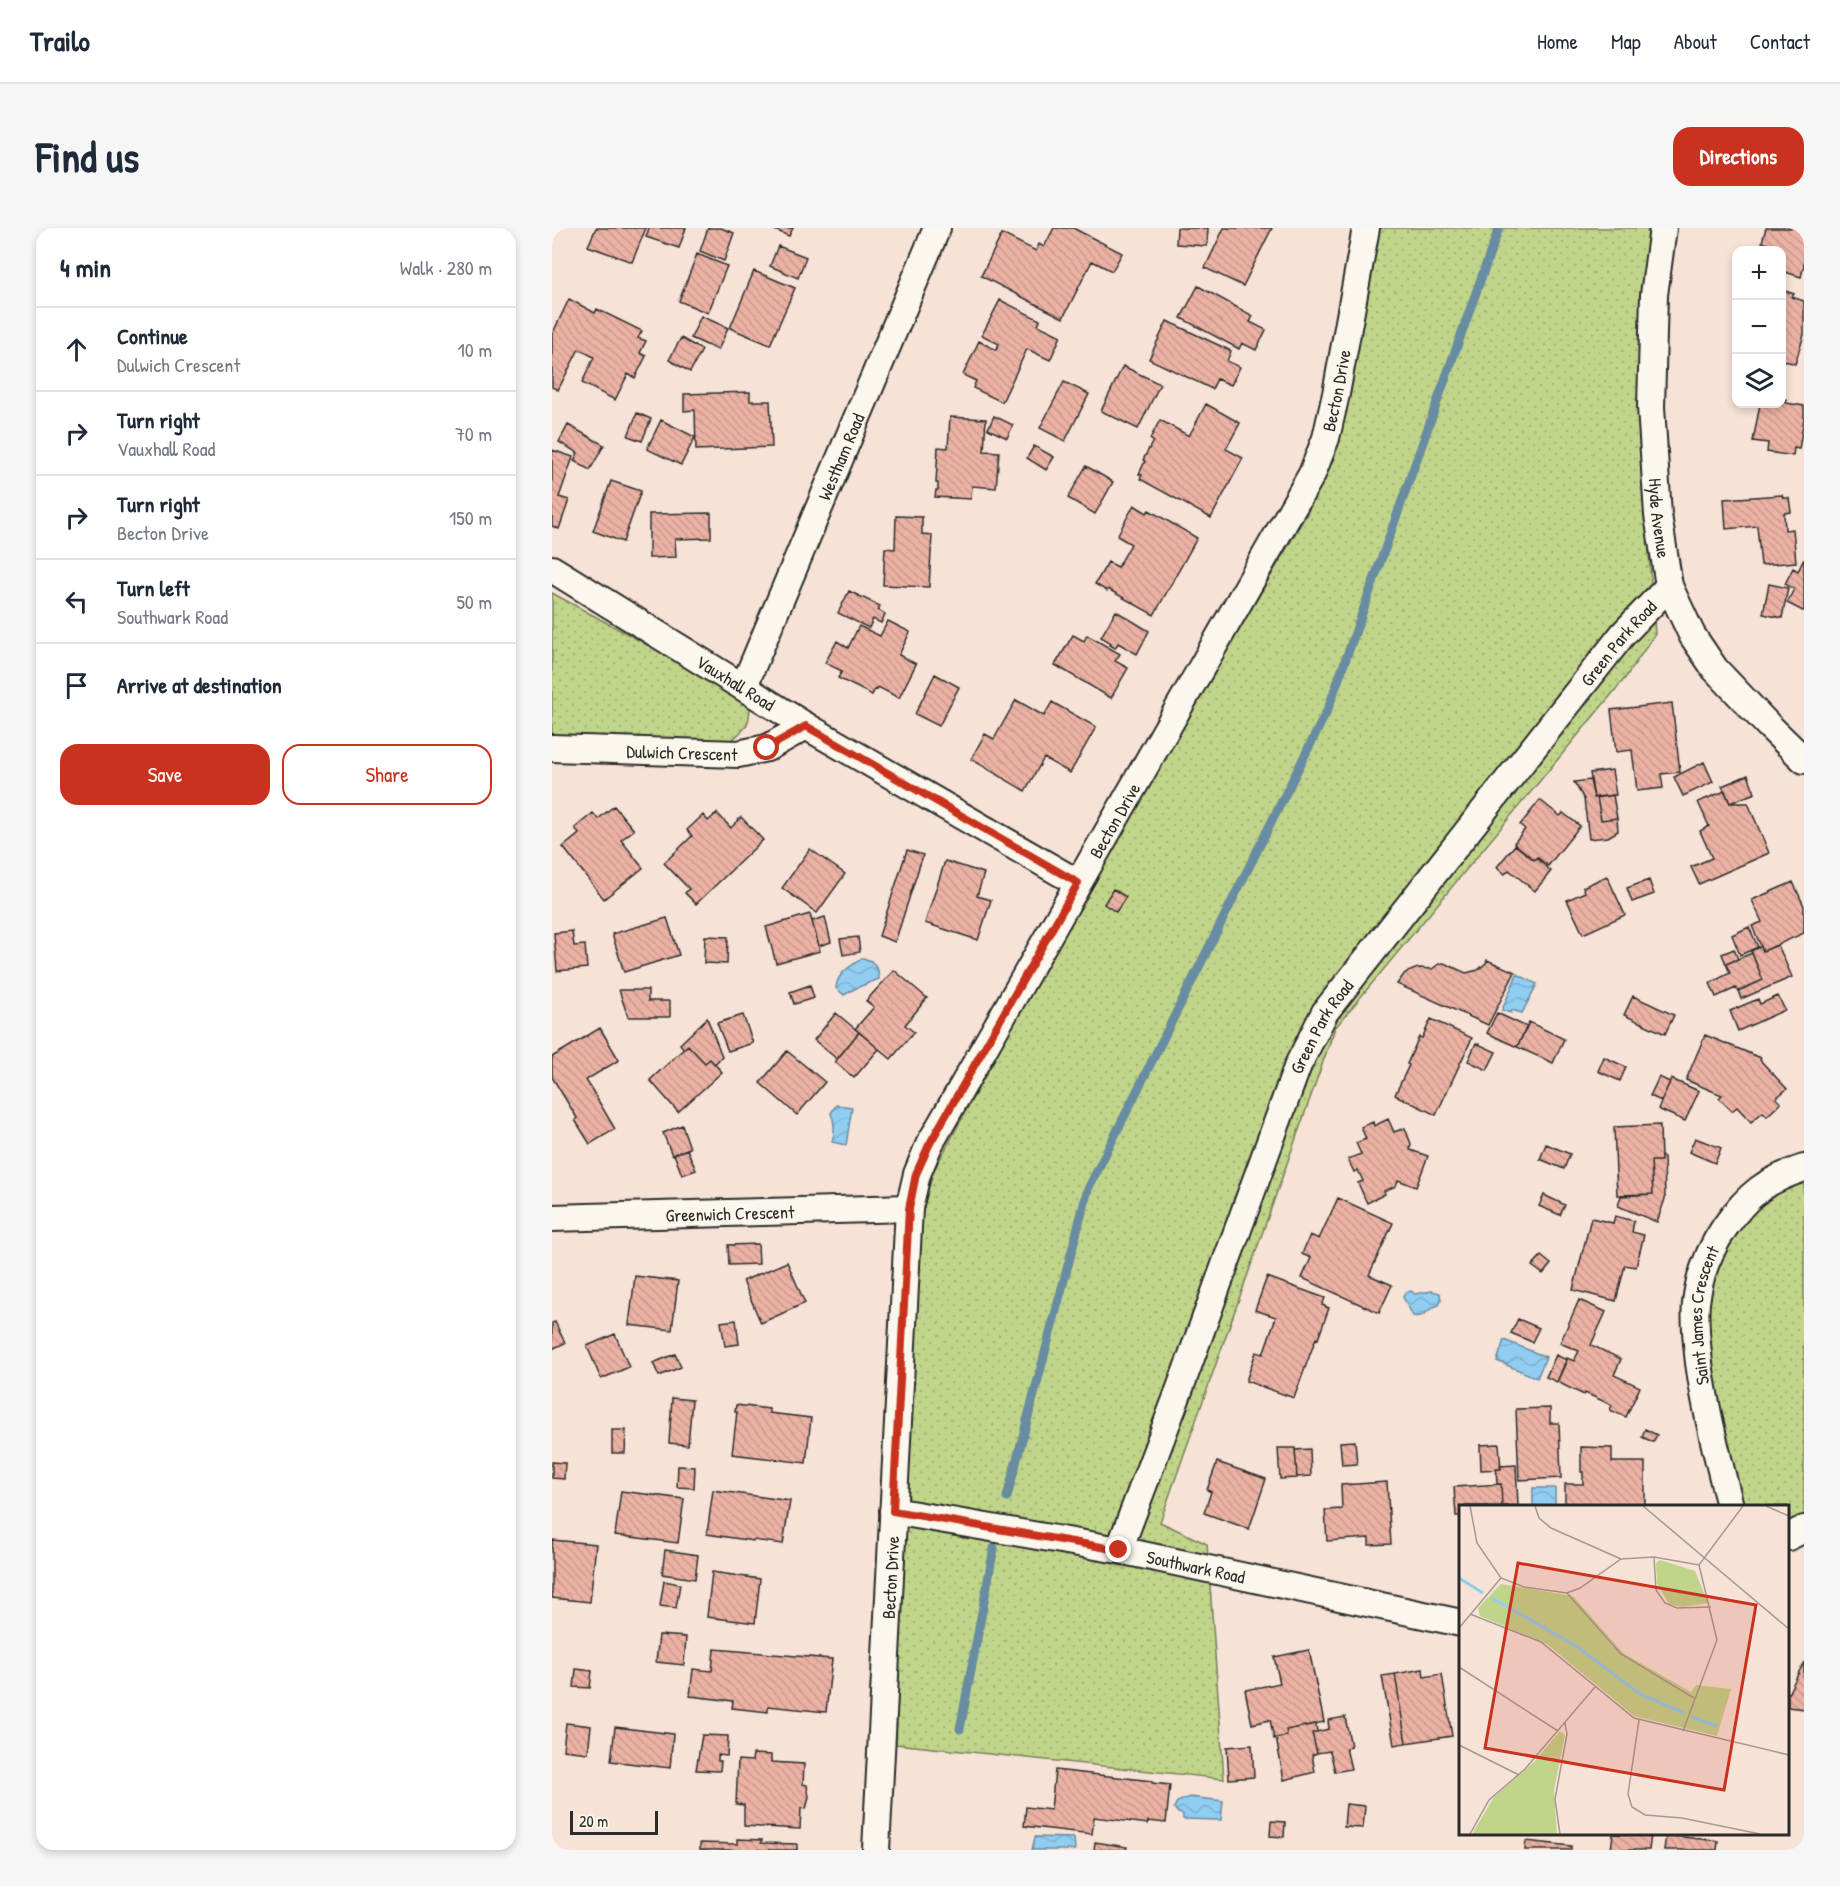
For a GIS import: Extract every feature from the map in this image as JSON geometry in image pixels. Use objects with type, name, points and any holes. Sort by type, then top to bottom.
[{"type":"street","name":"Westham Road","points":[[744,686],[937,228]]},
{"type":"street","name":"Becton Drive","points":[[876,1850],[909,1209],[916,1174],[929,1145],[1312,474],[1326,438],[1366,228]]},
{"type":"street","name":"Hyde Avenue","points":[[1663,228],[1654,295],[1651,407],[1659,515],[1669,586],[1692,635],[1715,669],[1804,760]]},
{"type":"street","name":"Vauxhall Road","points":[[552,569],[806,726],[1078,883]]},
{"type":"street","name":"Green Park Road","points":[[1119,1550],[1298,1065],[1325,1012],[1623,634],[1669,586]]},
{"type":"street","name":"Dulwich Crescent","points":[[552,748],[738,754],[767,748],[806,726]]},
{"type":"street","name":"Saint James Crescent","points":[[1730,1505],[1703,1391],[1695,1333],[1696,1303],[1714,1243],[1730,1219],[1748,1197],[1765,1185],[1804,1168]]},
{"type":"street","name":"Greenwich Crescent","points":[[552,1218],[909,1209]]},
{"type":"street","name":"Southwark Road","points":[[893,1511],[1119,1550],[1459,1623]]},
{"type":"street","points":[[1789,1536],[1804,1529]]},
{"type":"green space","points":[[1377,228],[1651,228],[1640,398],[1640,435],[1655,634],[1626,677],[1335,1028],[1160,1522],[1207,1544],[1224,1779],[896,1744],[914,1263],[922,1214],[933,1172],[1059,939],[1308,512],[1342,430]]},
{"type":"green space","points":[[552,593],[736,693],[750,704],[746,726],[729,742],[552,736]]},
{"type":"green space","points":[[1804,1183],[1804,1516],[1789,1524],[1789,1505],[1746,1505],[1733,1479],[1716,1414],[1705,1315],[1712,1271],[1743,1218],[1776,1194]]},
{"type":"water","points":[[863,958],[871,961],[878,970],[879,979],[844,995],[836,988],[839,978],[845,970]]},
{"type":"water","points":[[1517,974],[1537,984],[1522,1013],[1512,1010],[1511,1013],[1502,1010]]},
{"type":"water","points":[[836,1105],[852,1107],[846,1145],[832,1142],[834,1127],[831,1113]]},
{"type":"water","points":[[1411,1291],[1415,1294],[1432,1291],[1440,1293],[1441,1300],[1439,1305],[1421,1316],[1413,1316],[1403,1297],[1405,1293]]},
{"type":"water","points":[[1504,1340],[1546,1357],[1537,1378],[1497,1361]]},
{"type":"water","points":[[1533,1488],[1555,1488],[1555,1505],[1533,1505]]},
{"type":"water","points":[[1190,1797],[1223,1801],[1221,1820],[1183,1819],[1183,1814],[1178,1813],[1174,1808],[1177,1802]]},
{"type":"water","points":[[1035,1837],[1074,1838],[1075,1850],[1032,1850]]},
{"type":"building","points":[[596,228],[646,228],[632,262],[588,246]]},
{"type":"building","points":[[649,228],[686,228],[679,248],[646,237]]},
{"type":"building","points":[[708,228],[721,228],[734,233],[724,261],[700,251]]},
{"type":"building","points":[[770,228],[793,228],[789,236]]},
{"type":"building","points":[[1054,228],[1073,228],[1122,253],[1112,271],[1092,261],[1063,318],[981,276],[1002,234],[1036,251],[1039,244],[1044,247]]},
{"type":"building","points":[[1177,228],[1208,228],[1207,246],[1176,244]]},
{"type":"building","points":[[1224,228],[1272,228],[1243,286],[1205,268]]},
{"type":"building","points":[[1766,228],[1804,228],[1804,265],[1801,277],[1786,272],[1786,246],[1771,246],[1762,242]]},
{"type":"building","points":[[778,246],[806,257],[798,278],[770,266]]},
{"type":"building","points":[[697,254],[727,266],[708,313],[679,301]]},
{"type":"building","points":[[754,271],[795,288],[770,345],[730,328]]},
{"type":"building","points":[[1198,286],[1253,316],[1250,322],[1266,330],[1256,350],[1242,343],[1239,349],[1181,318]]},
{"type":"building","points":[[1786,291],[1794,294],[1792,297],[1804,301],[1804,335],[1795,364],[1786,361]]},
{"type":"building","points":[[569,299],[595,313],[597,309],[642,331],[638,338],[646,341],[640,353],[646,356],[635,378],[628,374],[615,400],[582,383],[594,357],[579,349],[558,390],[552,387],[552,335]]},
{"type":"building","points":[[1000,300],[1040,320],[1038,325],[1061,336],[1050,360],[1027,349],[1002,402],[973,388],[976,381],[963,375],[979,341],[996,350],[999,344],[982,335]]},
{"type":"building","points":[[701,316],[728,328],[718,350],[691,338]]},
{"type":"building","points":[[1167,321],[1231,351],[1227,361],[1240,367],[1231,385],[1217,379],[1212,389],[1149,359]]},
{"type":"building","points":[[681,338],[702,350],[690,372],[669,360]]},
{"type":"building","points":[[1123,366],[1160,384],[1138,429],[1101,411]]},
{"type":"building","points":[[1064,382],[1089,394],[1065,441],[1040,428]]},
{"type":"building","points":[[750,392],[750,401],[770,401],[772,447],[696,450],[695,410],[684,411],[684,394]]},
{"type":"building","points":[[1786,403],[1804,406],[1799,449],[1794,448],[1793,456],[1767,452],[1768,443],[1753,441],[1759,408],[1786,408]]},
{"type":"building","points":[[1206,404],[1240,423],[1226,449],[1243,458],[1211,518],[1140,479],[1142,475],[1139,474],[1153,441],[1150,439],[1160,420],[1189,436]]},
{"type":"building","points":[[637,413],[651,419],[642,441],[628,436]]},
{"type":"building","points":[[994,416],[1013,425],[1007,438],[988,429]]},
{"type":"building","points":[[950,417],[986,419],[984,451],[999,452],[996,488],[972,486],[971,499],[935,497],[936,490],[938,490],[938,483],[936,483],[938,447],[948,448]]},
{"type":"building","points":[[661,420],[695,437],[681,465],[647,449]]},
{"type":"building","points":[[568,425],[604,445],[590,470],[574,461],[578,453],[559,442]]},
{"type":"building","points":[[1034,446],[1054,457],[1046,470],[1027,458]]},
{"type":"building","points":[[552,450],[573,457],[559,497],[569,500],[559,529],[552,526]]},
{"type":"building","points":[[1086,466],[1113,482],[1095,514],[1068,498]]},
{"type":"building","points":[[611,481],[641,491],[623,542],[593,531]]},
{"type":"building","points":[[1782,495],[1783,498],[1789,498],[1791,512],[1784,513],[1785,530],[1793,529],[1796,562],[1761,565],[1757,526],[1726,529],[1724,499]]},
{"type":"building","points":[[1134,505],[1147,513],[1149,510],[1197,538],[1154,615],[1095,584],[1108,562],[1118,567],[1131,544],[1117,536]]},
{"type":"building","points":[[711,513],[711,538],[675,539],[676,557],[649,558],[649,514]]},
{"type":"building","points":[[896,516],[922,517],[922,534],[932,535],[929,587],[883,585],[885,548],[895,549]]},
{"type":"building","points":[[1804,559],[1803,611],[1787,603],[1794,589],[1785,584],[1793,568],[1798,571]]},
{"type":"building","points":[[1769,584],[1788,588],[1782,618],[1763,614]]},
{"type":"building","points":[[849,591],[880,606],[878,610],[885,614],[881,623],[873,619],[869,628],[838,613]]},
{"type":"building","points":[[1116,611],[1149,631],[1137,654],[1118,643],[1115,648],[1101,637]]},
{"type":"building","points":[[888,621],[910,632],[899,655],[916,664],[899,698],[878,687],[872,695],[838,678],[842,671],[825,663],[837,641],[848,648],[859,626],[880,636]]},
{"type":"building","points":[[1073,635],[1084,641],[1087,635],[1120,654],[1115,661],[1128,668],[1111,698],[1055,665]]},
{"type":"building","points":[[935,674],[959,687],[939,726],[915,714]]},
{"type":"building","points":[[1016,700],[1044,716],[1052,702],[1096,727],[1070,773],[1044,758],[1025,791],[971,759],[985,734],[994,739]]},
{"type":"building","points":[[1672,703],[1680,772],[1661,774],[1663,788],[1637,791],[1632,750],[1616,752],[1611,710]]},
{"type":"building","points":[[1704,762],[1713,782],[1683,796],[1674,777]]},
{"type":"building","points":[[1612,770],[1616,795],[1594,798],[1590,773]]},
{"type":"building","points":[[1748,775],[1755,793],[1730,803],[1722,786]]},
{"type":"building","points":[[1590,780],[1594,798],[1597,797],[1601,820],[1617,818],[1618,831],[1608,837],[1589,839],[1584,799],[1574,782]]},
{"type":"building","points":[[1725,791],[1730,803],[1748,803],[1769,853],[1699,884],[1691,867],[1712,858],[1700,831],[1709,826],[1698,802]]},
{"type":"building","points":[[1613,795],[1617,818],[1601,820],[1597,797]]},
{"type":"building","points":[[1540,800],[1560,816],[1563,813],[1580,826],[1548,866],[1537,857],[1534,860],[1514,843],[1525,829],[1520,825]]},
{"type":"building","points":[[614,806],[634,830],[621,840],[643,868],[604,899],[563,847],[579,834],[575,828],[593,813],[598,819]]},
{"type":"building","points":[[717,813],[731,828],[741,817],[763,840],[696,904],[685,893],[689,889],[664,863],[692,836],[687,830],[703,815],[708,821]]},
{"type":"building","points":[[1515,845],[1551,871],[1535,891],[1509,870],[1505,874],[1497,867]]},
{"type":"building","points":[[810,849],[845,874],[817,913],[782,888]]},
{"type":"building","points":[[907,850],[923,855],[895,942],[879,936]]},
{"type":"building","points":[[945,861],[984,873],[977,896],[991,900],[978,940],[925,923]]},
{"type":"building","points":[[1607,876],[1625,915],[1583,934],[1567,900],[1585,892],[1583,887]]},
{"type":"building","points":[[1649,880],[1654,894],[1632,902],[1627,888]]},
{"type":"building","points":[[1793,882],[1804,906],[1804,933],[1763,951],[1752,926],[1762,922],[1752,900]]},
{"type":"building","points":[[1113,889],[1126,897],[1116,912],[1104,904]]},
{"type":"building","points":[[810,914],[820,951],[776,963],[766,927]]},
{"type":"building","points":[[825,917],[831,942],[819,946],[812,921]]},
{"type":"building","points":[[667,918],[679,955],[624,972],[612,934]]},
{"type":"building","points":[[1749,927],[1758,947],[1740,955],[1732,935]]},
{"type":"building","points":[[572,931],[574,946],[585,945],[587,968],[557,971],[554,933]]},
{"type":"building","points":[[705,936],[728,937],[727,964],[704,963]]},
{"type":"building","points":[[858,937],[860,952],[843,955],[840,939]]},
{"type":"building","points":[[1778,945],[1792,977],[1741,999],[1738,991],[1763,980],[1751,951],[1761,946],[1763,951]]},
{"type":"building","points":[[1734,949],[1738,959],[1726,964],[1722,954]]},
{"type":"building","points":[[1752,953],[1763,980],[1738,991],[1736,988],[1716,997],[1710,983],[1730,973],[1726,964]]},
{"type":"building","points":[[1487,960],[1515,972],[1488,1025],[1397,984],[1405,973],[1418,968],[1432,969],[1444,963],[1466,973],[1478,970]]},
{"type":"building","points":[[894,970],[927,998],[905,1025],[914,1032],[891,1059],[855,1029],[874,1007],[866,1001]]},
{"type":"building","points":[[810,985],[814,998],[794,1004],[790,992]]},
{"type":"building","points":[[619,990],[648,990],[648,1001],[670,1001],[670,1017],[628,1017]]},
{"type":"building","points":[[1633,996],[1674,1015],[1665,1034],[1624,1015]]},
{"type":"building","points":[[1778,996],[1785,1010],[1738,1031],[1730,1011],[1758,999],[1760,1004]]},
{"type":"building","points":[[836,1013],[859,1032],[837,1059],[814,1040]]},
{"type":"building","points":[[1497,1013],[1527,1027],[1517,1047],[1487,1033]]},
{"type":"building","points":[[743,1015],[753,1043],[728,1051],[717,1023]]},
{"type":"building","points":[[707,1018],[722,1056],[715,1064],[710,1059],[705,1063],[688,1045],[684,1049],[680,1044]]},
{"type":"building","points":[[1431,1019],[1472,1038],[1436,1115],[1395,1095],[1419,1037],[1422,1038]]},
{"type":"building","points":[[1529,1022],[1564,1039],[1553,1063],[1517,1047]]},
{"type":"building","points":[[600,1028],[619,1060],[586,1080],[615,1129],[590,1144],[552,1077],[552,1057]]},
{"type":"building","points":[[859,1032],[879,1049],[854,1078],[835,1062]]},
{"type":"building","points":[[1705,1035],[1761,1058],[1760,1060],[1787,1089],[1776,1098],[1781,1103],[1767,1116],[1763,1112],[1751,1122],[1737,1107],[1732,1111],[1719,1098],[1722,1095],[1686,1080]]},
{"type":"building","points":[[1476,1043],[1496,1052],[1487,1070],[1468,1061]]},
{"type":"building","points":[[688,1045],[705,1063],[710,1059],[722,1072],[678,1112],[650,1080]]},
{"type":"building","points":[[787,1051],[825,1082],[797,1115],[760,1083]]},
{"type":"building","points":[[1604,1057],[1626,1067],[1620,1081],[1598,1071]]},
{"type":"building","points":[[1659,1077],[1670,1082],[1661,1101],[1650,1096]]},
{"type":"building","points":[[1671,1079],[1699,1091],[1685,1121],[1658,1109]]},
{"type":"building","points":[[1388,1119],[1394,1132],[1405,1128],[1411,1144],[1410,1150],[1428,1156],[1416,1187],[1398,1180],[1396,1186],[1367,1203],[1358,1183],[1363,1181],[1358,1170],[1354,1172],[1348,1159],[1361,1154],[1356,1143],[1366,1139],[1361,1127],[1373,1122],[1374,1126]]},
{"type":"building","points":[[682,1125],[690,1148],[672,1155],[663,1133]]},
{"type":"building","points":[[1660,1125],[1661,1161],[1651,1161],[1653,1194],[1617,1195],[1614,1127]]},
{"type":"building","points":[[1695,1138],[1721,1148],[1715,1163],[1689,1152]]},
{"type":"building","points":[[1546,1144],[1570,1154],[1564,1169],[1540,1159]]},
{"type":"building","points":[[687,1149],[696,1170],[682,1175],[674,1154]]},
{"type":"building","points":[[1661,1156],[1664,1157],[1665,1199],[1657,1222],[1618,1206],[1621,1196],[1653,1194],[1651,1161],[1661,1161]]},
{"type":"building","points":[[1544,1195],[1565,1205],[1560,1215],[1539,1206]]},
{"type":"building","points":[[1338,1198],[1393,1223],[1369,1275],[1392,1285],[1379,1313],[1302,1278],[1311,1258],[1302,1254],[1310,1235],[1319,1239]]},
{"type":"building","points":[[1615,1216],[1634,1221],[1632,1232],[1644,1235],[1636,1267],[1625,1265],[1616,1301],[1573,1290],[1591,1218],[1613,1223]]},
{"type":"building","points":[[758,1244],[759,1264],[729,1265],[728,1245]]},
{"type":"building","points":[[1541,1256],[1551,1264],[1543,1274],[1532,1266]]},
{"type":"building","points":[[787,1262],[805,1303],[761,1323],[743,1281]]},
{"type":"building","points":[[635,1276],[678,1281],[672,1330],[629,1325]]},
{"type":"building","points":[[1267,1277],[1325,1298],[1322,1305],[1329,1308],[1294,1398],[1246,1381],[1256,1352],[1263,1354],[1276,1317],[1255,1310]]},
{"type":"building","points":[[1579,1300],[1606,1312],[1591,1345],[1621,1359],[1614,1375],[1640,1387],[1626,1417],[1610,1410],[1612,1405],[1557,1382],[1567,1358],[1574,1361],[1579,1351],[1560,1343]]},
{"type":"building","points":[[1518,1319],[1539,1328],[1532,1342],[1511,1333]]},
{"type":"building","points":[[736,1320],[739,1344],[725,1346],[721,1322]]},
{"type":"building","points":[[555,1322],[565,1343],[552,1349],[552,1323]]},
{"type":"building","points":[[615,1334],[629,1367],[601,1379],[587,1346]]},
{"type":"building","points":[[675,1354],[681,1367],[659,1376],[653,1363]]},
{"type":"building","points":[[1556,1355],[1567,1360],[1557,1382],[1546,1377]]},
{"type":"building","points":[[672,1398],[692,1400],[688,1445],[669,1443]]},
{"type":"building","points":[[736,1405],[769,1409],[769,1413],[811,1418],[806,1463],[732,1454]]},
{"type":"building","points":[[1550,1408],[1550,1423],[1559,1423],[1561,1478],[1519,1480],[1516,1409]]},
{"type":"building","points":[[1645,1429],[1657,1435],[1653,1442],[1642,1437]]},
{"type":"building","points":[[612,1430],[626,1430],[625,1453],[612,1453]]},
{"type":"building","points":[[1355,1441],[1357,1464],[1342,1465],[1340,1442]]},
{"type":"building","points":[[1499,1444],[1501,1469],[1481,1470],[1480,1445]]},
{"type":"building","points":[[1581,1447],[1612,1448],[1612,1462],[1645,1462],[1645,1505],[1565,1505],[1565,1484],[1583,1484],[1583,1472],[1581,1472]]},
{"type":"building","points":[[1278,1448],[1295,1448],[1297,1478],[1280,1479]]},
{"type":"building","points":[[1310,1449],[1311,1476],[1297,1477],[1295,1450]]},
{"type":"building","points":[[552,1462],[565,1463],[564,1479],[552,1478]]},
{"type":"building","points":[[1217,1462],[1266,1479],[1249,1529],[1204,1513],[1211,1492],[1207,1490]]},
{"type":"building","points":[[1516,1465],[1518,1505],[1502,1505],[1501,1484],[1497,1484],[1496,1469],[1501,1469],[1500,1466]]},
{"type":"building","points":[[678,1466],[695,1467],[694,1488],[677,1487]]},
{"type":"building","points":[[1387,1482],[1391,1544],[1369,1545],[1369,1538],[1327,1541],[1325,1510],[1342,1509],[1341,1485]]},
{"type":"building","points":[[1501,1484],[1502,1505],[1459,1505],[1459,1516],[1456,1516],[1454,1487]]},
{"type":"building","points":[[713,1490],[790,1501],[783,1544],[707,1534]]},
{"type":"building","points":[[621,1491],[684,1499],[678,1543],[615,1535]]},
{"type":"building","points":[[552,1540],[596,1544],[590,1602],[552,1598]]},
{"type":"building","points":[[665,1550],[698,1555],[695,1579],[662,1574]]},
{"type":"building","points":[[712,1572],[760,1579],[755,1623],[707,1617]]},
{"type":"building","points":[[664,1581],[680,1584],[676,1608],[660,1606]]},
{"type":"building","points":[[659,1635],[686,1637],[684,1665],[656,1662]]},
{"type":"building","points":[[714,1649],[832,1659],[826,1712],[768,1706],[768,1712],[732,1708],[733,1701],[690,1696],[693,1669],[712,1671]]},
{"type":"building","points":[[1309,1650],[1324,1722],[1286,1730],[1287,1736],[1274,1739],[1270,1720],[1252,1724],[1245,1690],[1280,1683],[1274,1657]]},
{"type":"building","points":[[1804,1662],[1804,1709],[1789,1707],[1789,1692]]},
{"type":"building","points":[[576,1669],[592,1671],[590,1688],[574,1687]]},
{"type":"building","points":[[1423,1669],[1424,1677],[1442,1674],[1452,1736],[1406,1743],[1395,1674]]},
{"type":"building","points":[[1395,1674],[1406,1743],[1394,1745],[1382,1676]]},
{"type":"building","points":[[1345,1717],[1351,1746],[1346,1748],[1351,1769],[1335,1772],[1330,1751],[1317,1753],[1312,1733],[1329,1729],[1328,1720]]},
{"type":"building","points":[[566,1723],[591,1726],[588,1753],[563,1750]]},
{"type":"building","points":[[1316,1724],[1317,1732],[1312,1733],[1317,1753],[1312,1755],[1315,1772],[1284,1780],[1276,1738],[1287,1736],[1286,1730]]},
{"type":"building","points":[[615,1727],[673,1734],[670,1768],[611,1761]]},
{"type":"building","points":[[702,1735],[728,1736],[727,1756],[718,1755],[718,1761],[721,1761],[720,1771],[696,1770]]},
{"type":"building","points":[[1252,1745],[1254,1777],[1229,1779],[1227,1747]]},
{"type":"building","points":[[753,1754],[771,1755],[771,1762],[804,1764],[803,1784],[807,1785],[809,1797],[806,1809],[801,1808],[800,1829],[744,1826],[744,1805],[736,1804],[738,1760],[752,1761]]},
{"type":"building","points":[[1055,1770],[1170,1785],[1166,1823],[1148,1821],[1148,1824],[1094,1817],[1092,1834],[1024,1826],[1026,1807],[1051,1810]]},
{"type":"building","points":[[1346,1804],[1365,1806],[1363,1828],[1344,1827]]},
{"type":"building","points":[[1271,1821],[1285,1822],[1284,1837],[1270,1836]]},
{"type":"building","points":[[1613,1835],[1651,1835],[1649,1850],[1611,1850]]},
{"type":"building","points":[[1666,1835],[1718,1841],[1717,1850],[1664,1850]]},
{"type":"building","points":[[737,1839],[762,1840],[761,1843],[797,1844],[797,1850],[700,1850],[700,1843],[737,1844]]},
{"type":"building","points":[[1526,1841],[1571,1846],[1571,1850],[1525,1850]]},
{"type":"building","points":[[1095,1842],[1127,1847],[1126,1850],[1094,1850]]},
{"type":"waterway","points":[[1007,1497],[1088,1189],[1328,709],[1499,228]]},
{"type":"waterway","points":[[960,1729],[994,1548]]},
{"type":"route","points":[[767,748],[806,726],[1078,883],[929,1145],[916,1174],[909,1209],[893,1511],[1119,1550]]}]
